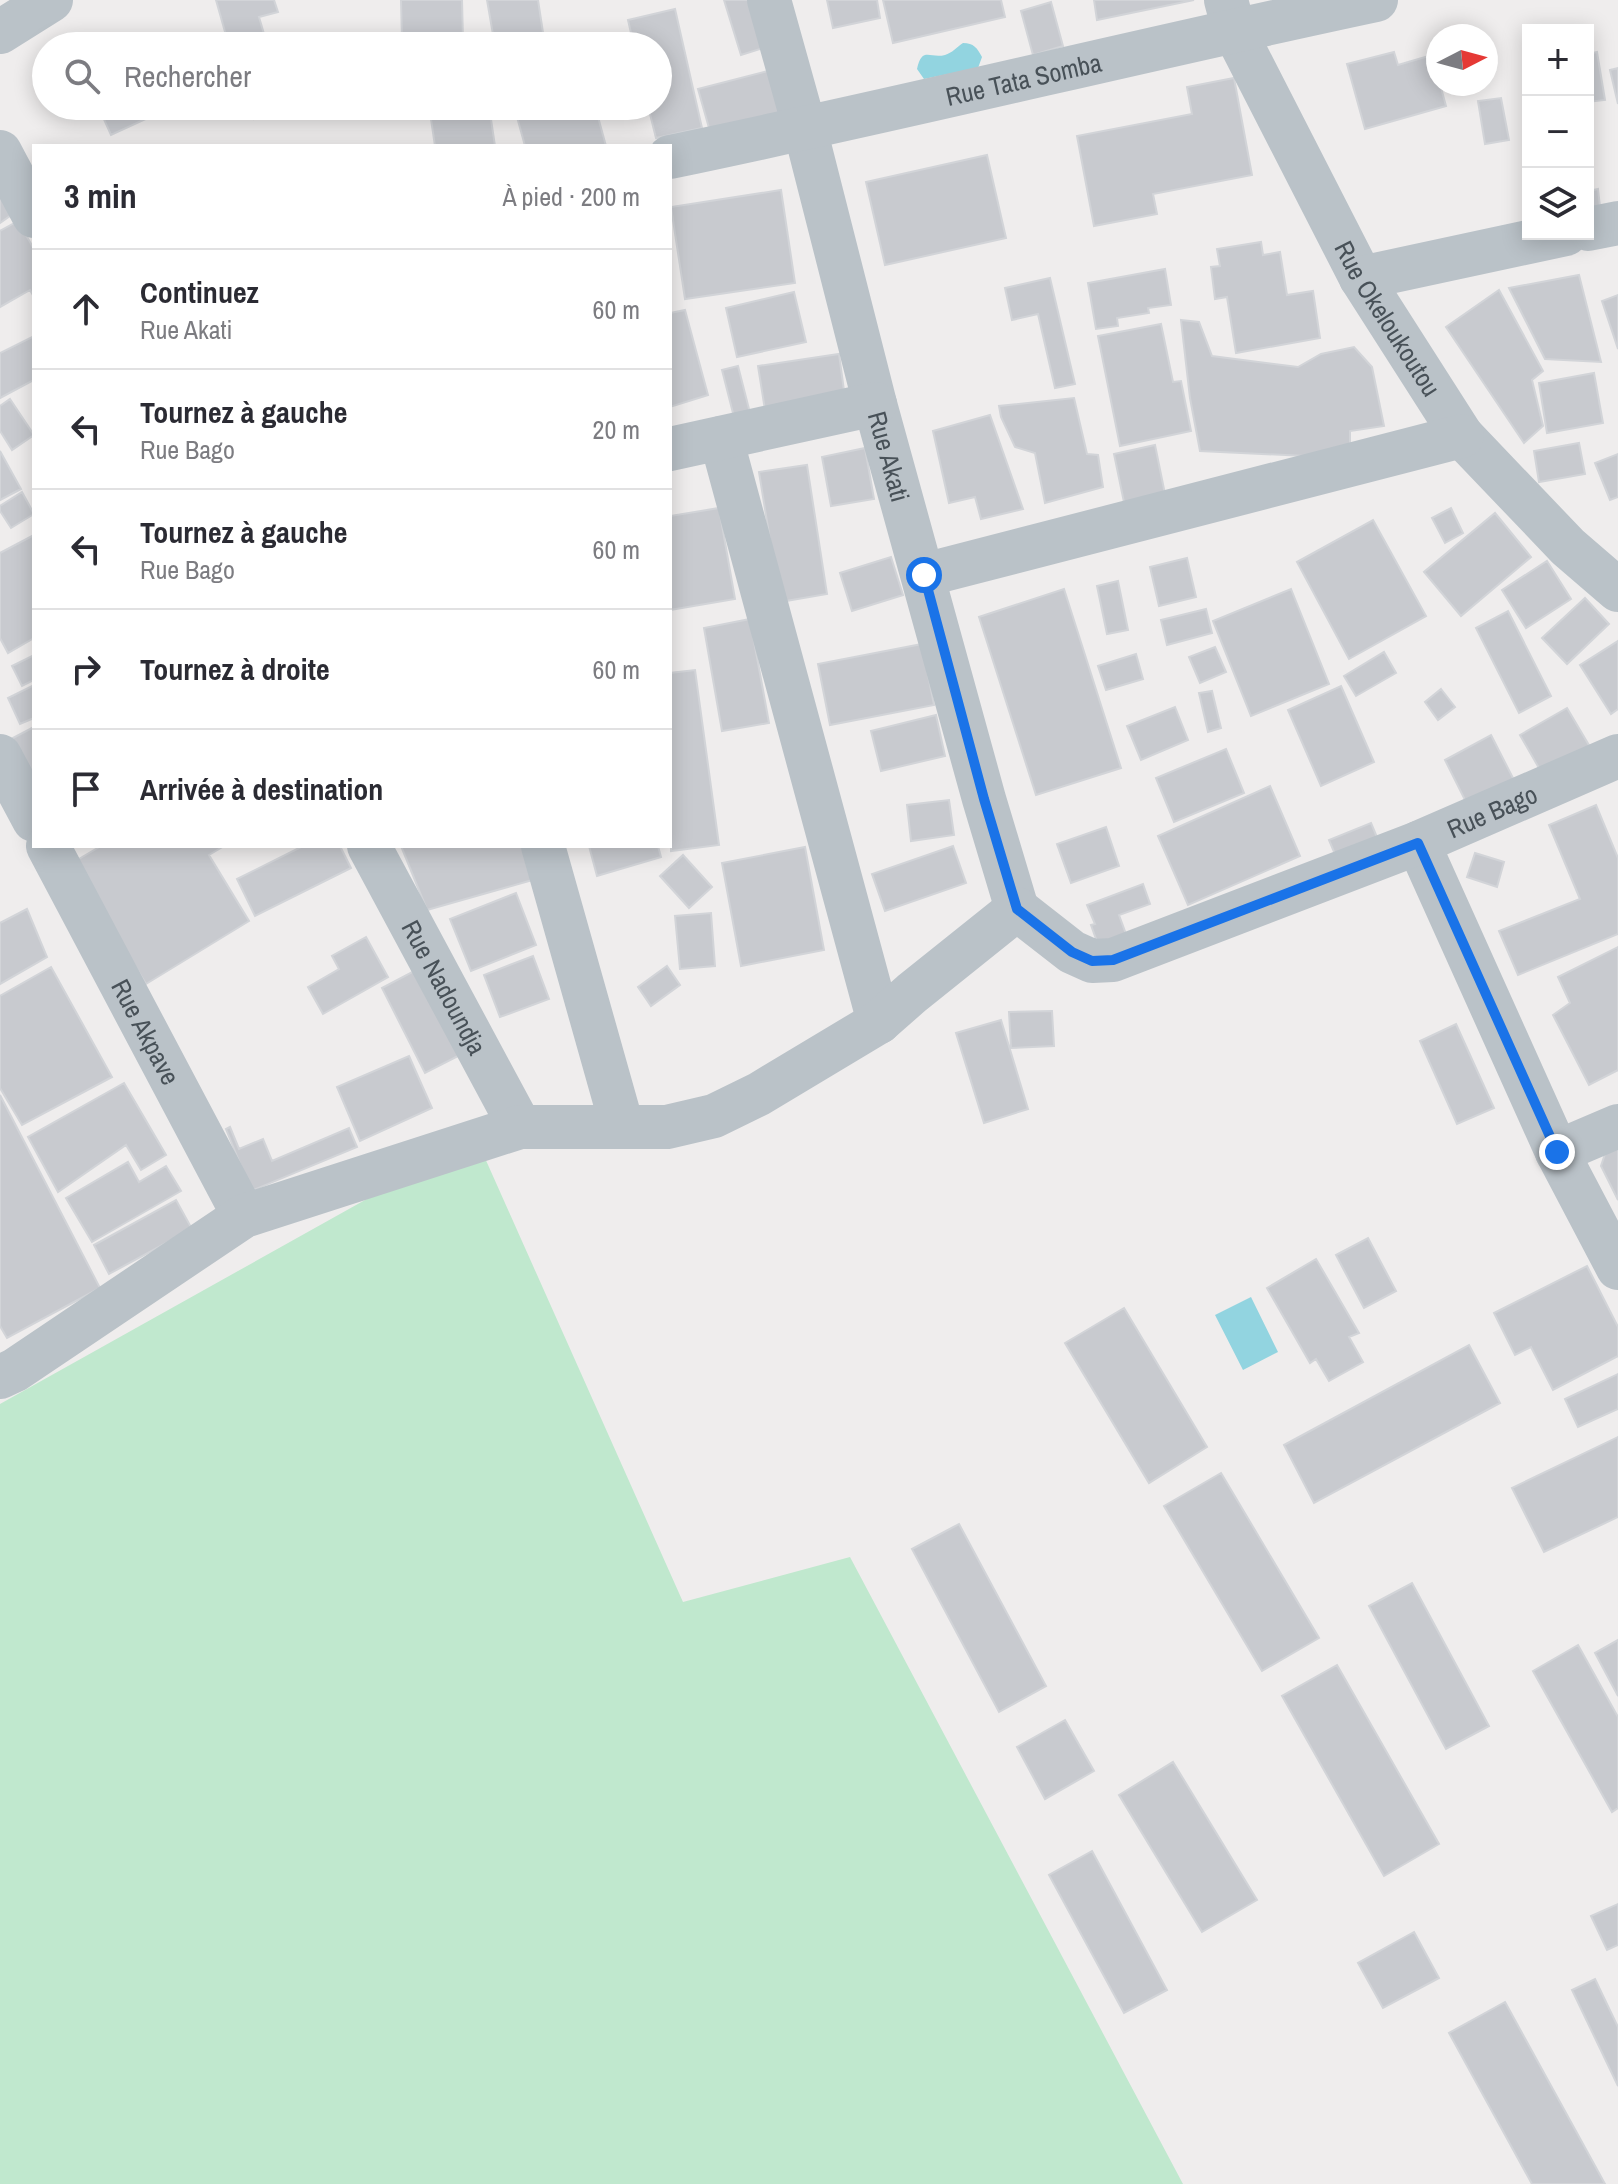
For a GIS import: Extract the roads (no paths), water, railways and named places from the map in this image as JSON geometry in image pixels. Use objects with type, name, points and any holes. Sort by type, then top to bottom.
[{"type":"street","points":[[0,32],[51,0]]},
{"type":"street","name":"Rue Akati","points":[[769,0],[875,404],[1017,909]]},
{"type":"street","name":"Rue Tata Somba","points":[[672,157],[805,129],[1230,15],[1376,0]]},
{"type":"street","name":"Rue Okeloukoutou","points":[[1230,15],[1361,278],[1462,436],[1568,547],[1618,590]]},
{"type":"street","points":[[0,152],[32,212]]},
{"type":"street","points":[[1594,228],[1618,223]]},
{"type":"street","points":[[1361,278],[1538,240]]},
{"type":"street","points":[[672,449],[875,404]]},
{"type":"street","points":[[924,575],[1462,436]]},
{"type":"street","points":[[721,438],[879,1022]]},
{"type":"street","points":[[0,756],[32,816]]},
{"type":"street","name":"Rue Bago","points":[[1017,909],[1072,952],[1092,961],[1113,960],[1418,843],[1618,756]]},
{"type":"street","points":[[1418,843],[1557,1152],[1618,1268]]},
{"type":"street","name":"Rue Akpave","points":[[49,848],[244,1216]]},
{"type":"street","name":"Rue Nadoundja","points":[[370,848],[520,1127]]},
{"type":"street","points":[[544,848],[622,1126]]},
{"type":"street","points":[[0,1377],[15,1370],[244,1216],[520,1127],[667,1127],[714,1116],[759,1094],[879,1022],[1017,909]]},
{"type":"street","points":[[1557,1152],[1618,1126]]},
{"type":"water","points":[[963,43],[973,45],[982,57],[978,68],[924,79],[917,69],[921,58],[945,55]]},
{"type":"water","points":[[1251,1297],[1278,1352],[1243,1370],[1215,1315]]}]
